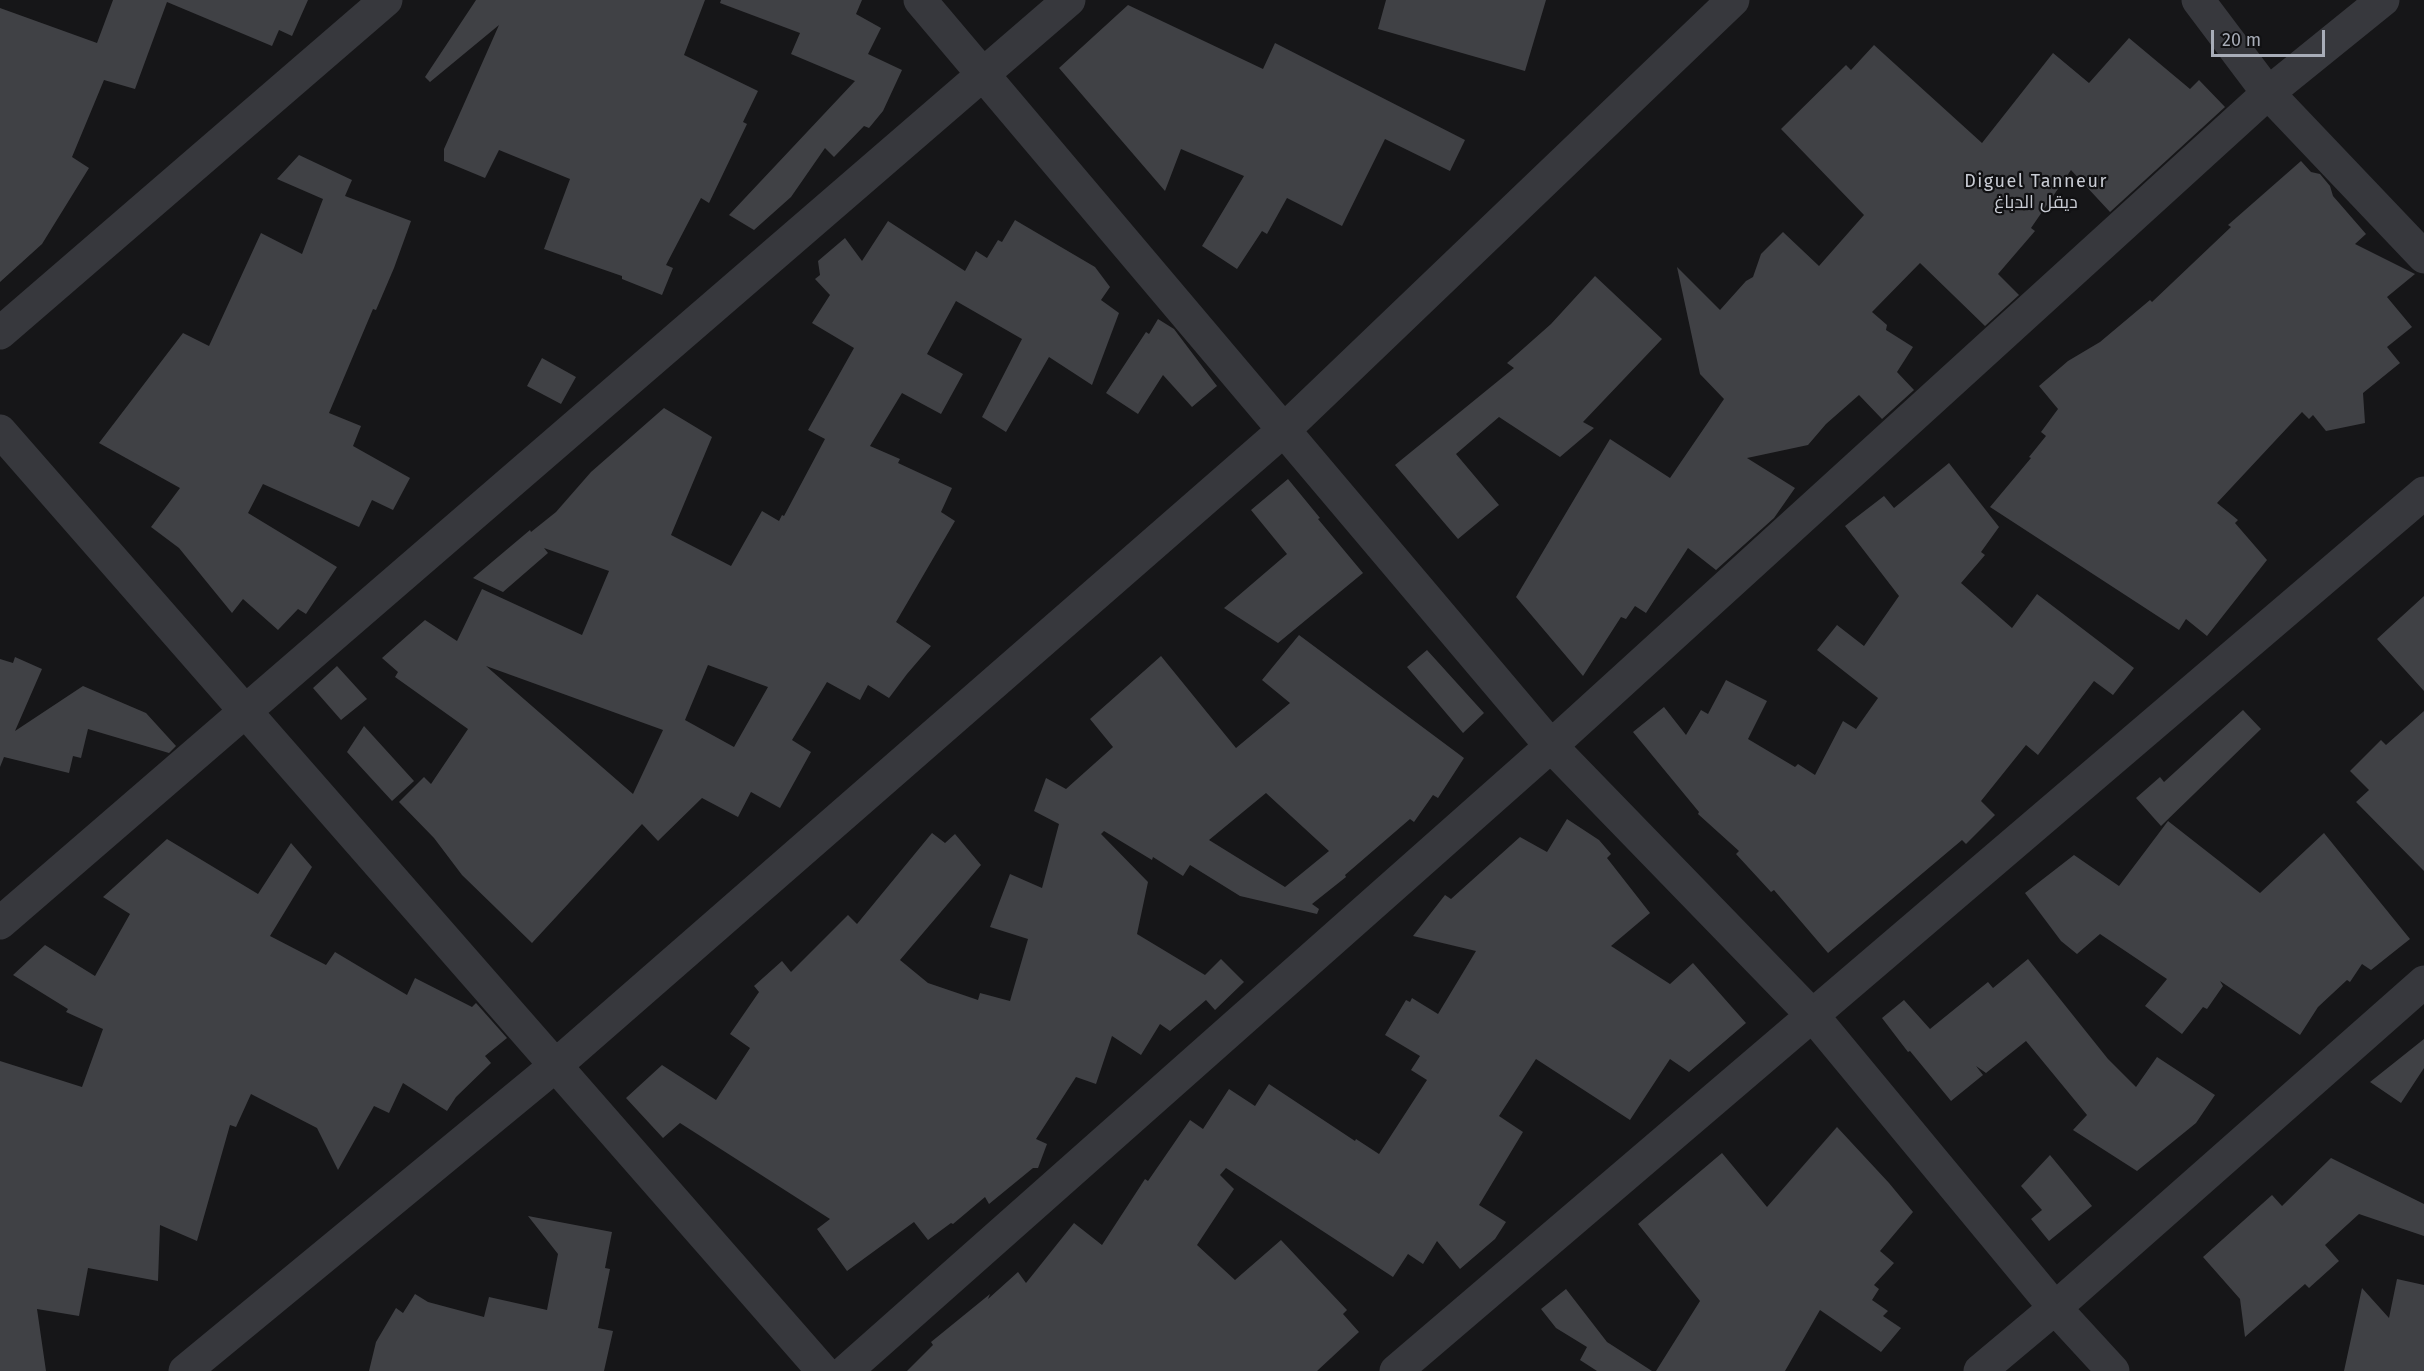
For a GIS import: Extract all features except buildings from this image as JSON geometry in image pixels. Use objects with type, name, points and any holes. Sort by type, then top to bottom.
[{"type":"street","points":[[0,333],[386,0]]},
{"type":"street","points":[[920,0],[1551,746],[1813,1016],[2055,1308],[2113,1371]]},
{"type":"street","points":[[0,923],[1069,0]]},
{"type":"street","points":[[185,1371],[555,1066],[1285,429],[1733,0]]},
{"type":"street","points":[[2198,0],[2268,93],[2424,256]]},
{"type":"street","points":[[846,1371],[1551,746],[2268,93],[2383,0]]},
{"type":"street","points":[[0,431],[823,1371]]},
{"type":"street","points":[[1396,1371],[2424,493]]},
{"type":"street","points":[[1980,1371],[2055,1308],[2424,982]]},
{"type":"district","name":"Diguel Tanneur ديقل الدباغ","points":[[2036,192]]}]
